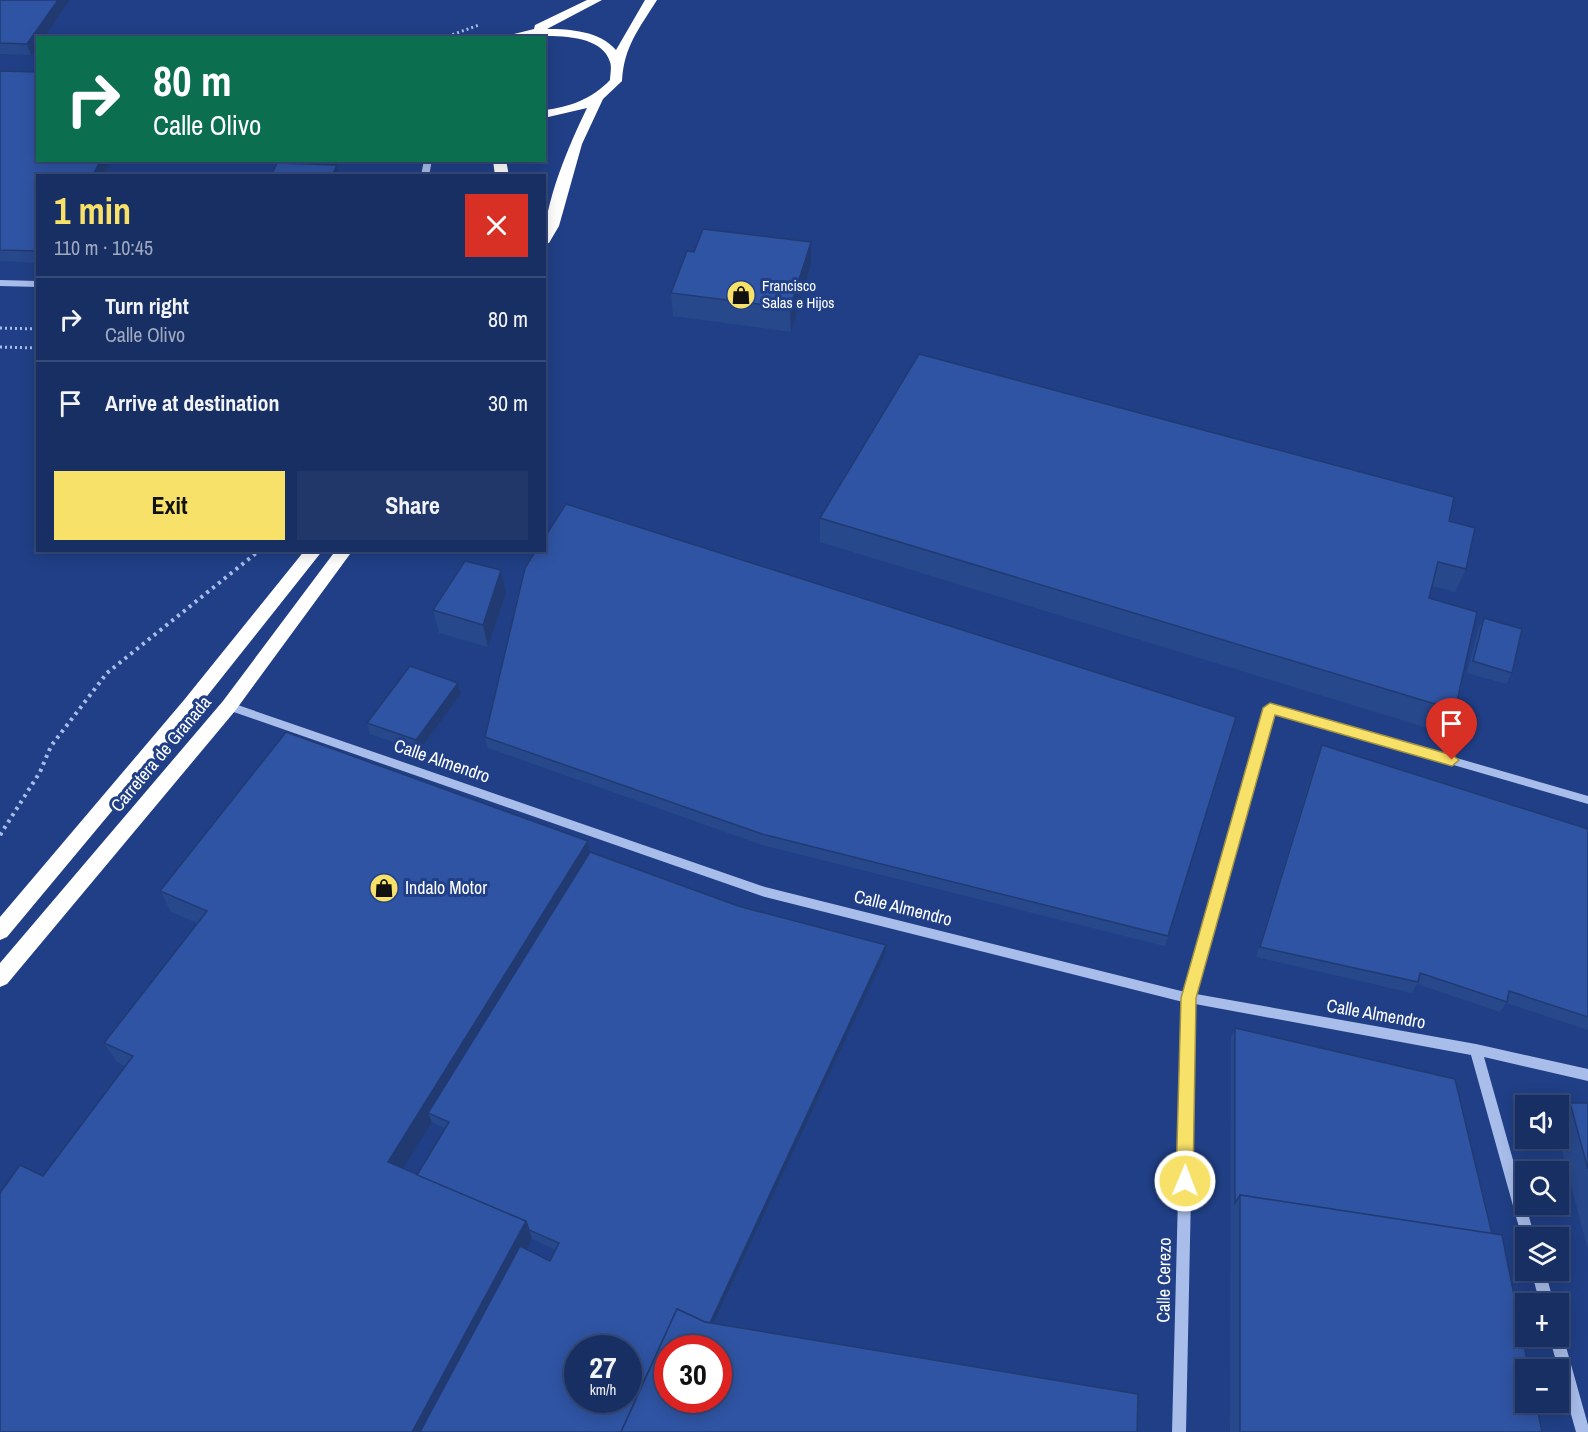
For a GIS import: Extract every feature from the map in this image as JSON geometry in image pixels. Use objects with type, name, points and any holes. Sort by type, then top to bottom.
[{"type":"highway","points":[[511,36],[559,20],[596,0]]},
{"type":"highway","points":[[546,114],[576,108],[597,99],[616,81],[617,61],[626,40],[651,0]]},
{"type":"highway","points":[[525,32],[565,32],[584,36],[611,51],[617,61]]},
{"type":"highway","points":[[546,236],[552,226],[576,144],[597,99]]},
{"type":"highway","name":"Carretera de Granada","points":[[0,931],[190,705],[313,552]]},
{"type":"highway","name":"Carretera de Granada","points":[[0,978],[228,706],[344,552]]},
{"type":"street","points":[[0,283],[36,284]]},
{"type":"street","name":"Calle Almendro","points":[[228,706],[765,892],[1188,998],[1476,1050],[1588,1075]]},
{"type":"street","name":"Calle Cerezo","points":[[1179,1432],[1188,998],[1270,708],[1588,800]]},
{"type":"street","points":[[1476,1050],[1525,1227]]},
{"type":"street","points":[[1559,1347],[1583,1432]]},
{"type":"path","points":[[0,328],[36,329]]},
{"type":"path","points":[[0,347],[36,348]]},
{"type":"path","points":[[0,835],[40,772],[51,746],[107,673],[258,552]]},
{"type":"building","points":[[0,0],[58,0],[27,44],[0,43]]},
{"type":"building","points":[[0,71],[36,72],[36,162],[100,162],[93,174],[36,174],[36,251],[0,250]]},
{"type":"building","points":[[277,163],[337,165],[333,174],[272,174]]},
{"type":"building","points":[[703,229],[811,242],[790,308],[671,293],[687,251],[694,252]]},
{"type":"building","points":[[919,354],[1454,497],[1449,521],[1475,528],[1466,569],[1438,562],[1429,598],[1477,612],[1455,710],[820,518]]},
{"type":"building","points":[[566,504],[1236,717],[1168,936],[762,834],[485,737],[525,568],[535,552],[546,552],[546,535]]},
{"type":"building","points":[[465,561],[501,570],[483,625],[433,610]]},
{"type":"building","points":[[1484,618],[1522,629],[1512,673],[1473,661]]},
{"type":"building","points":[[410,666],[458,683],[416,740],[367,723]]},
{"type":"building","points":[[286,732],[588,841],[388,1162],[526,1221],[412,1432],[0,1432],[0,1193],[20,1165],[43,1176],[133,1056],[104,1043],[207,911],[160,891]]},
{"type":"building","points":[[1322,745],[1588,829],[1588,1017],[1509,991],[1507,1002],[1420,973],[1418,982],[1260,947]]},
{"type":"building","points":[[590,852],[738,906],[886,945],[710,1323],[677,1309],[665,1335],[654,1335],[654,1360],[642,1386],[642,1335],[564,1335],[564,1413],[630,1413],[621,1432],[420,1432],[520,1246],[550,1261],[559,1243],[529,1230],[526,1221],[417,1175],[449,1122],[428,1113]]},
{"type":"building","points":[[1235,1028],[1455,1079],[1492,1234],[1240,1195],[1235,1203]]},
{"type":"building","points":[[1570,1103],[1588,1103],[1588,1169]]},
{"type":"building","points":[[1240,1195],[1502,1235],[1515,1300],[1515,1347],[1524,1347],[1527,1359],[1515,1359],[1515,1413],[1538,1413],[1542,1432],[1240,1432]]},
{"type":"building","points":[[677,1309],[705,1322],[1138,1394],[1137,1432],[621,1432],[630,1413],[642,1413],[642,1386],[654,1360],[654,1413],[732,1413],[732,1335],[665,1335]]},
{"type":"place","name":"Francisco Salas e Hijos","points":[[741,295]]},
{"type":"place","name":"Indalo Motor","points":[[384,888]]},
{"type":"route","points":[[1185,1181],[1188,998],[1270,708],[1452,760]]}]
